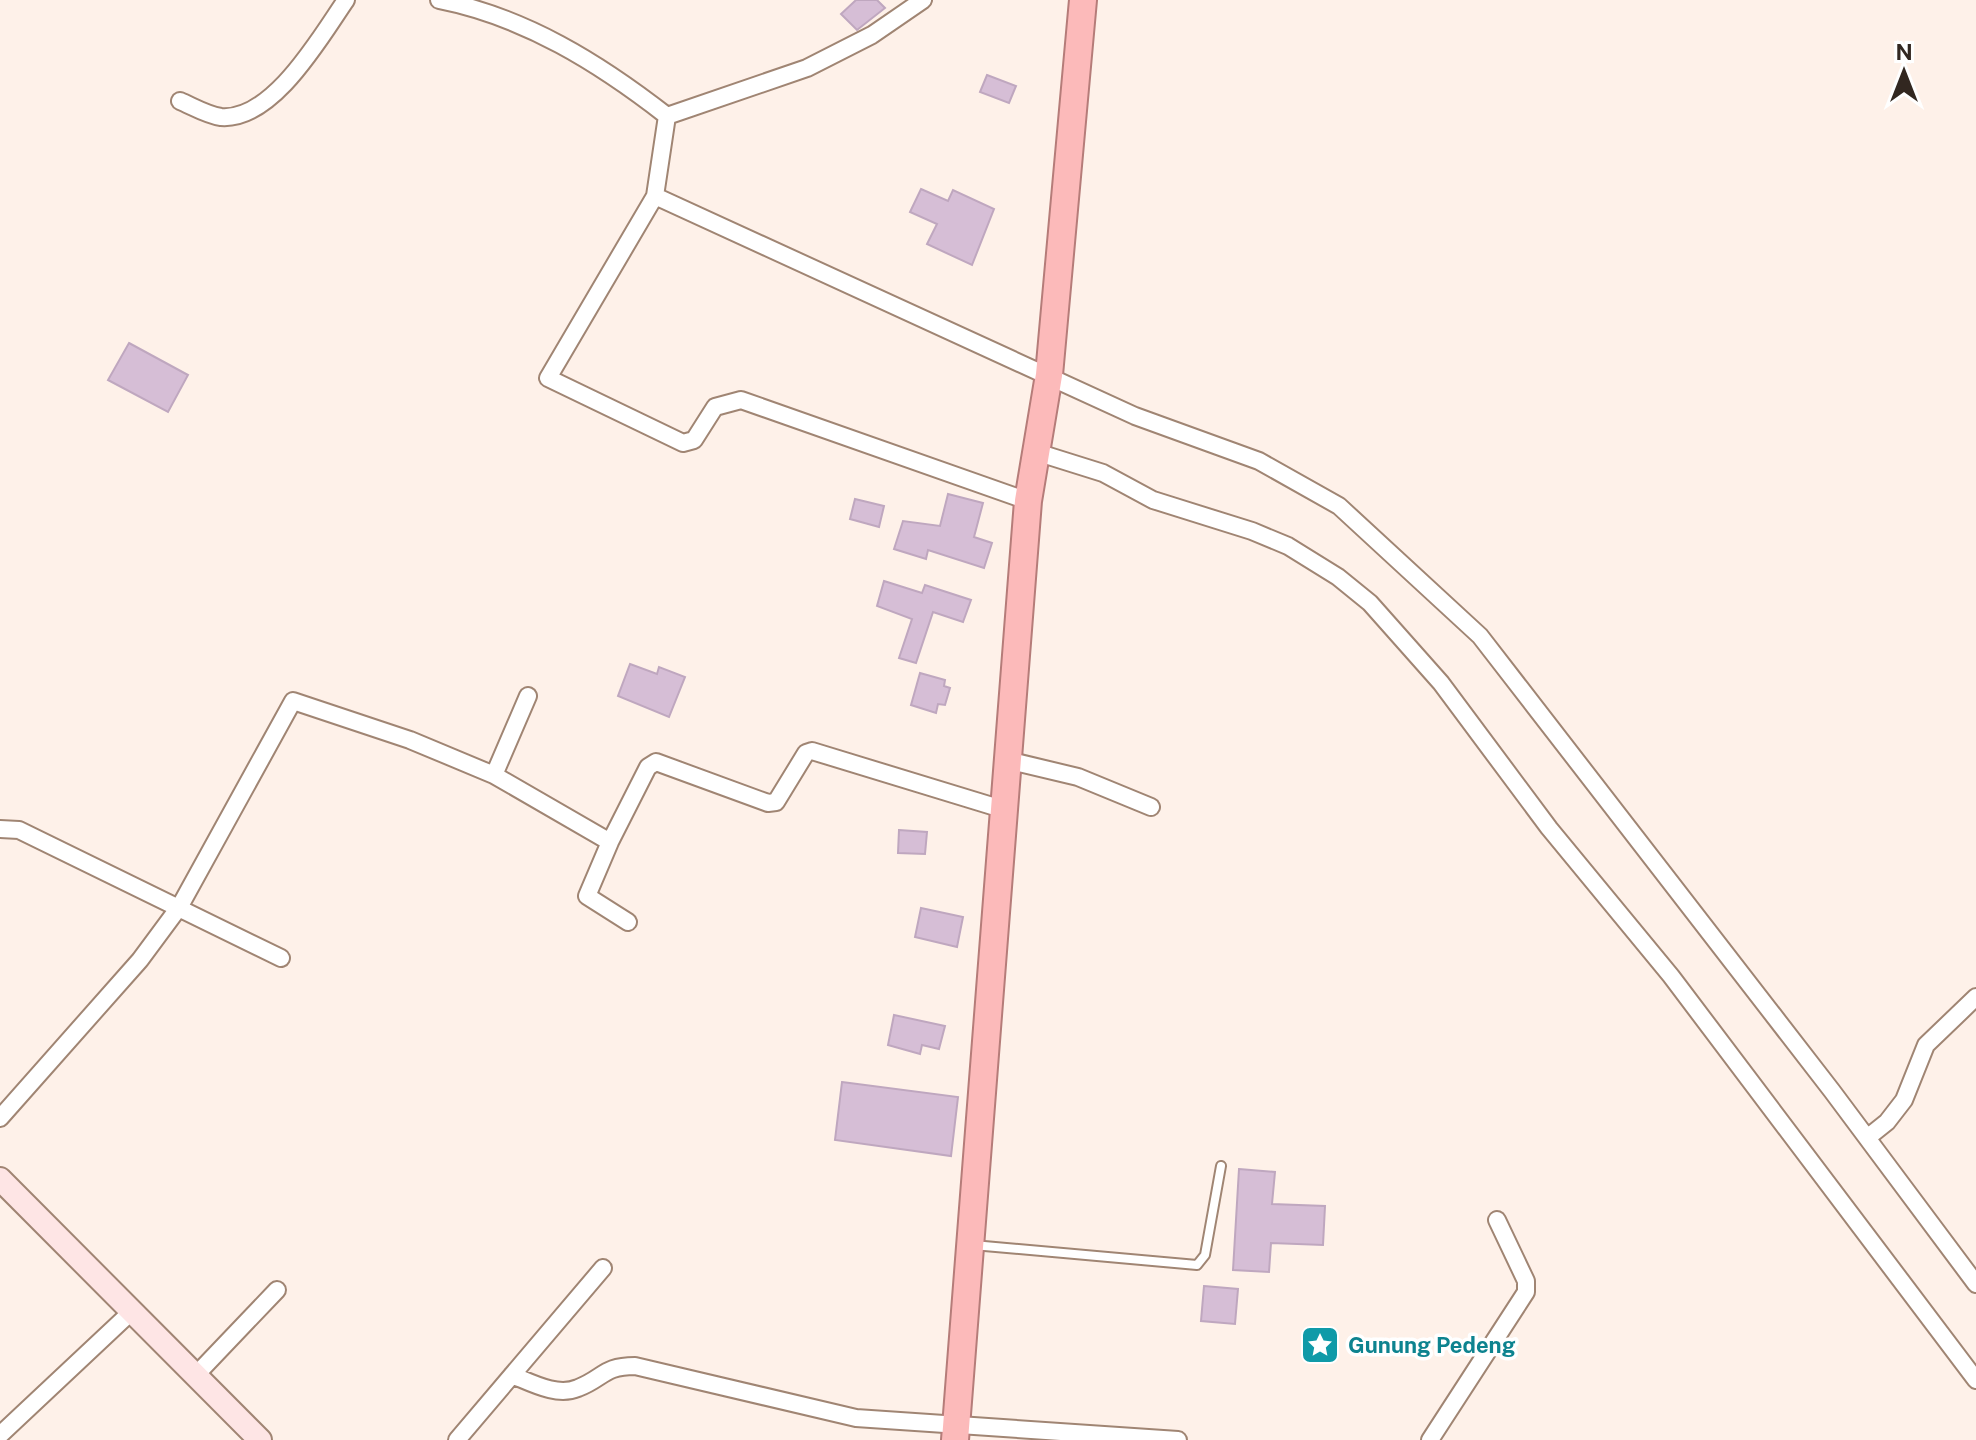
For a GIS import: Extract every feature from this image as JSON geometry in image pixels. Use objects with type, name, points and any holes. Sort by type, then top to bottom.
[{"type":"highway","points":[[955,1432],[1028,501],[1049,375],[1083,0]]},
{"type":"main road","points":[[0,1179],[130,1313],[260,1440]]},
{"type":"street","points":[[180,101],[223,117],[248,111],[272,96],[292,76],[346,0]]},
{"type":"street","points":[[439,0],[481,8],[524,27],[610,72],[667,116]]},
{"type":"street","points":[[667,116],[807,68],[872,35],[923,0]]},
{"type":"street","points":[[667,116],[655,196],[548,378],[683,443],[694,440],[715,407],[741,400],[1028,501]]},
{"type":"street","points":[[655,196],[1135,416],[1259,461],[1339,506],[1480,636],[1976,1284]]},
{"type":"street","points":[[1036,452],[1103,473],[1153,500],[1252,531],[1288,546],[1338,577],[1370,603],[1441,683],[1549,828],[1671,976],[1976,1380]]},
{"type":"street","points":[[494,775],[528,696]]},
{"type":"street","points":[[0,1118],[140,960],[180,906],[293,701],[410,740],[494,775],[610,842]]},
{"type":"street","points":[[628,922],[587,896],[648,767],[656,762],[768,803],[776,802],[806,753],[812,751],[1002,809]]},
{"type":"street","points":[[1007,760],[1078,777],[1151,807]]},
{"type":"street","points":[[0,829],[19,830],[281,958]]},
{"type":"street","points":[[1867,1138],[1887,1122],[1904,1100],[1926,1045],[1976,997]]},
{"type":"street","points":[[1430,1440],[1526,1292],[1526,1281],[1497,1220]]},
{"type":"street","points":[[457,1440],[603,1268]]},
{"type":"street","points":[[195,1376],[277,1290]]},
{"type":"street","points":[[0,1435],[130,1313]]},
{"type":"street","points":[[512,1375],[544,1388],[570,1391],[605,1371],[635,1366],[856,1418],[955,1432],[1178,1440]]},
{"type":"lane","points":[[968,1245],[1197,1265],[1205,1255],[1221,1166]]},
{"type":"building","points":[[856,0],[877,0],[885,8],[857,30],[841,14]]},
{"type":"building","points":[[987,75],[1016,86],[1009,103],[980,92]]},
{"type":"building","points":[[921,189],[948,201],[953,190],[994,209],[972,265],[927,244],[937,224],[910,212]]},
{"type":"building","points":[[129,343],[188,375],[168,412],[108,380]]},
{"type":"building","points":[[948,494],[983,503],[974,537],[992,543],[984,568],[928,550],[926,559],[894,549],[903,521],[940,526]]},
{"type":"building","points":[[855,499],[884,506],[879,527],[850,519]]},
{"type":"building","points":[[884,581],[922,593],[925,585],[971,600],[963,622],[933,612],[916,663],[899,658],[912,619],[877,606]]},
{"type":"building","points":[[630,664],[657,674],[659,667],[685,677],[669,717],[618,696]]},
{"type":"building","points":[[920,673],[945,680],[944,686],[950,688],[945,705],[938,704],[936,713],[911,705]]},
{"type":"building","points":[[899,830],[927,832],[925,854],[898,853]]},
{"type":"building","points":[[921,908],[963,917],[957,947],[915,937]]},
{"type":"building","points":[[894,1015],[945,1026],[939,1049],[922,1045],[920,1054],[888,1045]]},
{"type":"building","points":[[842,1082],[958,1097],[951,1156],[835,1140]]},
{"type":"building","points":[[1239,1169],[1275,1172],[1272,1204],[1325,1206],[1323,1245],[1271,1243],[1269,1272],[1233,1270]]},
{"type":"building","points":[[1204,1286],[1238,1289],[1235,1324],[1201,1321]]},
{"type":"place","name":"Gunung Pedeng","points":[[1320,1345]]}]
